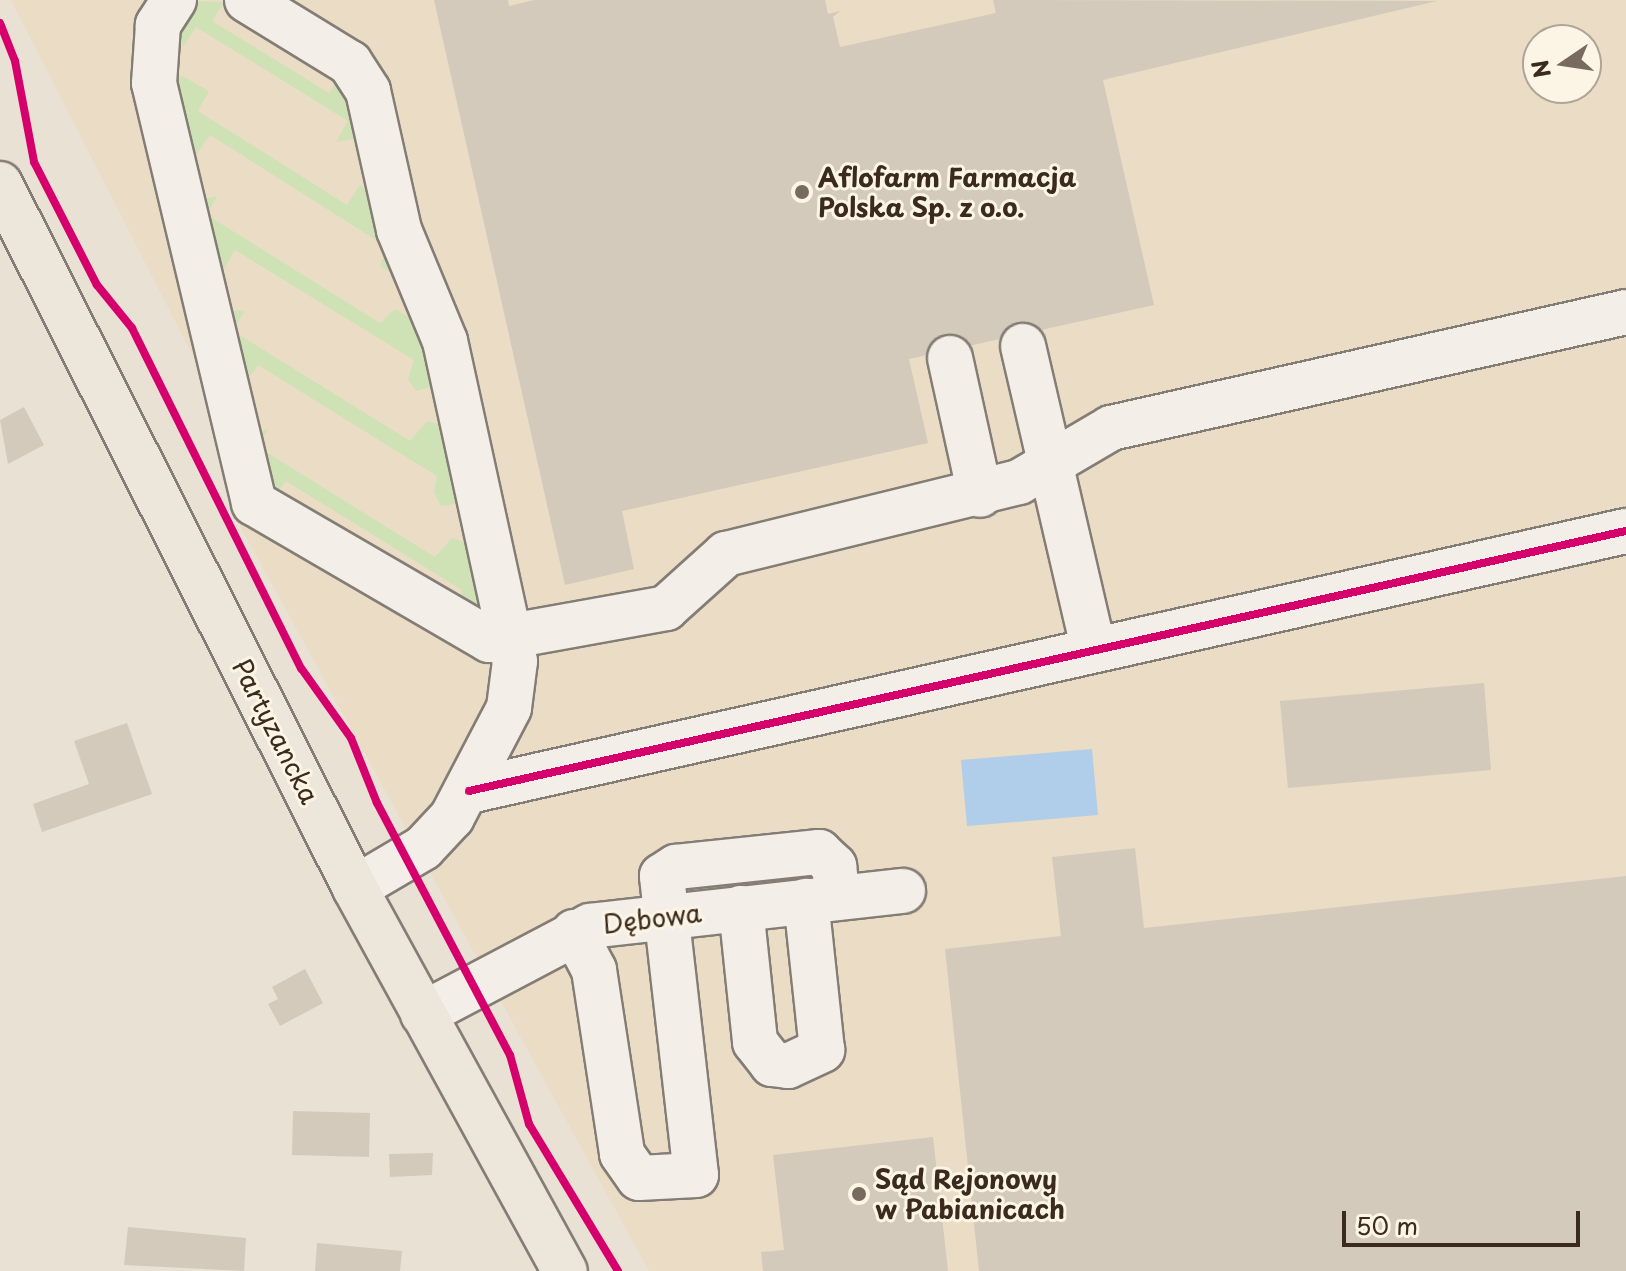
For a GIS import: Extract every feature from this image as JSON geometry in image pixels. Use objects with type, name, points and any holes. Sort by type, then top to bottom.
[{"type":"main road","name":"Partyzancka","points":[[0,184],[355,888],[565,1271]]},
{"type":"street","points":[[174,0],[158,25],[154,83],[254,503],[471,635],[512,640],[666,608],[708,567],[743,548],[980,495],[1050,466],[1111,428],[1626,312]]},
{"type":"street","points":[[247,0],[350,63],[368,91],[399,230],[445,341],[512,640],[509,708],[469,791],[423,848],[355,888]]},
{"type":"street","points":[[1023,346],[1093,647]]},
{"type":"street","points":[[950,358],[980,495]]},
{"type":"street","points":[[469,791],[1093,647],[1626,531]]},
{"type":"street","points":[[574,932],[594,970],[622,1154],[639,1178],[696,1175],[659,886],[676,867],[819,852],[834,866],[822,899],[822,1050],[788,1066],[772,1064],[755,1042],[741,908]]},
{"type":"street","name":"Dębowa","points":[[423,1014],[574,932],[664,916],[903,891]]},
{"type":"shaded area","points":[[11,0],[1626,0],[1626,1271],[649,1271],[235,517],[198,366]]},
{"type":"green space","points":[[192,1],[224,2],[212,21],[329,93],[343,74],[358,138],[336,142],[348,121],[196,27],[183,47],[176,18]]},
{"type":"green space","points":[[182,76],[209,91],[198,111],[347,205],[360,185],[367,190],[373,197],[395,275],[380,266],[387,247],[210,135],[197,154],[188,146],[172,82]]},
{"type":"green space","points":[[217,196],[207,215],[380,323],[395,309],[421,324],[437,385],[416,391],[408,379],[414,360],[235,250],[224,269],[208,253],[201,200]]},
{"type":"green space","points":[[238,310],[244,312],[233,331],[410,441],[427,421],[443,425],[460,503],[441,506],[434,492],[437,476],[258,365],[246,382],[228,314]]},
{"type":"green space","points":[[269,428],[258,447],[435,557],[452,538],[473,545],[485,615],[468,618],[459,608],[462,590],[286,481],[272,499],[265,495],[251,437]]},
{"type":"water","points":[[1092,749],[1098,815],[967,826],[961,760]]},
{"type":"building","name":"Aflofarm Farmacja Polska Sp. z o.o.","points":[[434,0],[508,0],[509,6],[534,0],[825,0],[828,14],[840,11],[833,17],[840,47],[996,13],[993,0],[1437,1],[1103,80],[1154,305],[909,359],[928,443],[622,511],[634,569],[565,585]]},
{"type":"building","points":[[24,407],[44,445],[8,464],[0,420]]},
{"type":"building","points":[[1484,683],[1491,770],[1288,788],[1280,701]]},
{"type":"building","points":[[127,723],[152,794],[42,832],[33,804],[89,784],[74,741]]},
{"type":"building","points":[[1135,848],[1144,928],[1626,876],[1626,1271],[979,1271],[945,949],[1061,936],[1052,857]]},
{"type":"building","points":[[305,969],[323,1003],[280,1026],[268,1004],[278,999],[272,987]]},
{"type":"building","points":[[293,1111],[370,1113],[369,1157],[292,1155]]},
{"type":"building","name":"Sąd Rejonowy w Pabianicach","points":[[933,1137],[948,1271],[763,1271],[761,1252],[784,1250],[773,1155]]},
{"type":"building","points":[[433,1153],[432,1175],[390,1177],[389,1154]]},
{"type":"building","points":[[128,1227],[246,1238],[244,1271],[124,1265]]},
{"type":"building","points":[[317,1243],[402,1251],[400,1271],[315,1271]]},
{"type":"cycle path","points":[[0,23],[15,61],[34,162],[97,285],[132,328],[301,668],[351,738],[377,803],[510,1055],[529,1124],[618,1271]]},
{"type":"cycle path","points":[[469,791],[1626,531]]},
{"type":"place","name":"Aflofarm Farmacja Polska Sp. z o.o.","points":[[802,192]]},
{"type":"place","name":"Sąd Rejonowy w Pabianicach","points":[[859,1194]]}]
